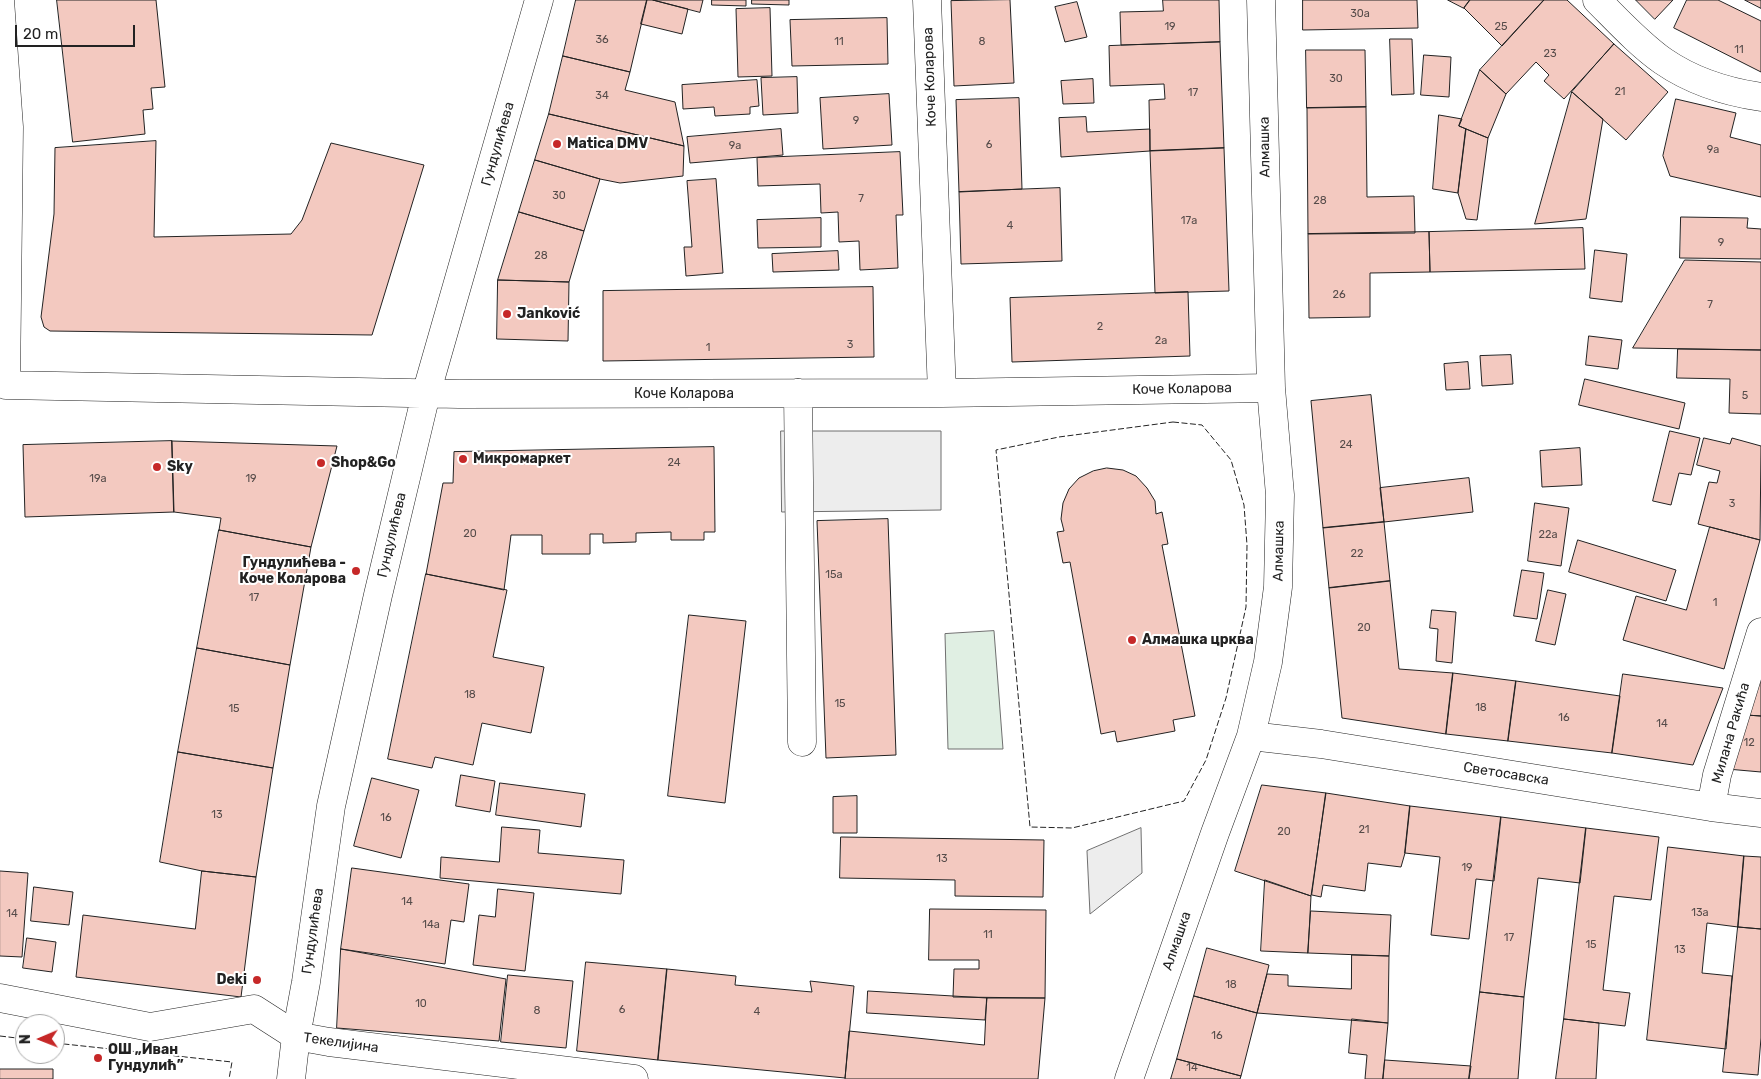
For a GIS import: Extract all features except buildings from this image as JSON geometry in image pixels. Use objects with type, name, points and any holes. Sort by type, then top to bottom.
[{"type":"street","name":"Коче Коларова","points":[[0,0],[9,127],[6,385],[426,394],[942,393],[1272,388]]},
{"type":"street","name":"Гундулићева","points":[[291,1079],[331,806],[378,595],[426,394],[539,0]]},
{"type":"street","name":"Коче Коларова","points":[[927,0],[942,393]]},
{"type":"street","name":"Алмашка","points":[[1129,1079],[1251,736],[1268,662],[1278,587],[1280,495],[1272,388],[1261,0]]},
{"type":"street","points":[[1597,0],[1664,62],[1716,87],[1735,93],[1761,97]]},
{"type":"street","points":[[798,394],[802,742]]},
{"type":"street","name":"Милана Ракића","points":[[1711,807],[1717,775],[1761,632]]},
{"type":"street","name":"Светосавска","points":[[1251,736],[1320,744],[1711,807],[1761,813]]},
{"type":"street","name":"Текелијина","points":[[0,998],[150,1027],[254,1009],[296,1036],[329,1042],[634,1079]]},
{"type":"green space","points":[[994,631],[1003,749],[948,749],[945,634]]},
{"type":"shaded area","points":[[781,431],[941,431],[941,510],[782,512]]},
{"type":"shaded area","points":[[1141,828],[1142,873],[1090,914],[1087,851]]},
{"type":"fence","points":[[1173,422],[1202,425],[1231,460],[1244,505],[1247,545],[1246,607],[1226,698],[1206,760],[1184,801],[1072,828],[1030,827],[996,450],[1059,437],[1173,422]]},
{"type":"fence","points":[[0,1036],[15,1038]]},
{"type":"fence","points":[[65,1044],[232,1062],[229,1079]]},
{"type":"place","name":"Matica DMV","points":[[557,144]]},
{"type":"place","name":"Janković","points":[[507,314]]},
{"type":"place","name":"Микромаркет","points":[[463,459]]},
{"type":"place","name":"Shop&Go","points":[[321,463]]},
{"type":"place","name":"Sky","points":[[157,467]]},
{"type":"place","name":"Гундулићева - Коче Коларова","points":[[356,571]]},
{"type":"place","name":"Алмашка црква","points":[[1132,640]]},
{"type":"place","name":"Deki","points":[[257,980]]},
{"type":"place","name":"ОШ „Иван Гундулић”","points":[[98,1058]]}]
